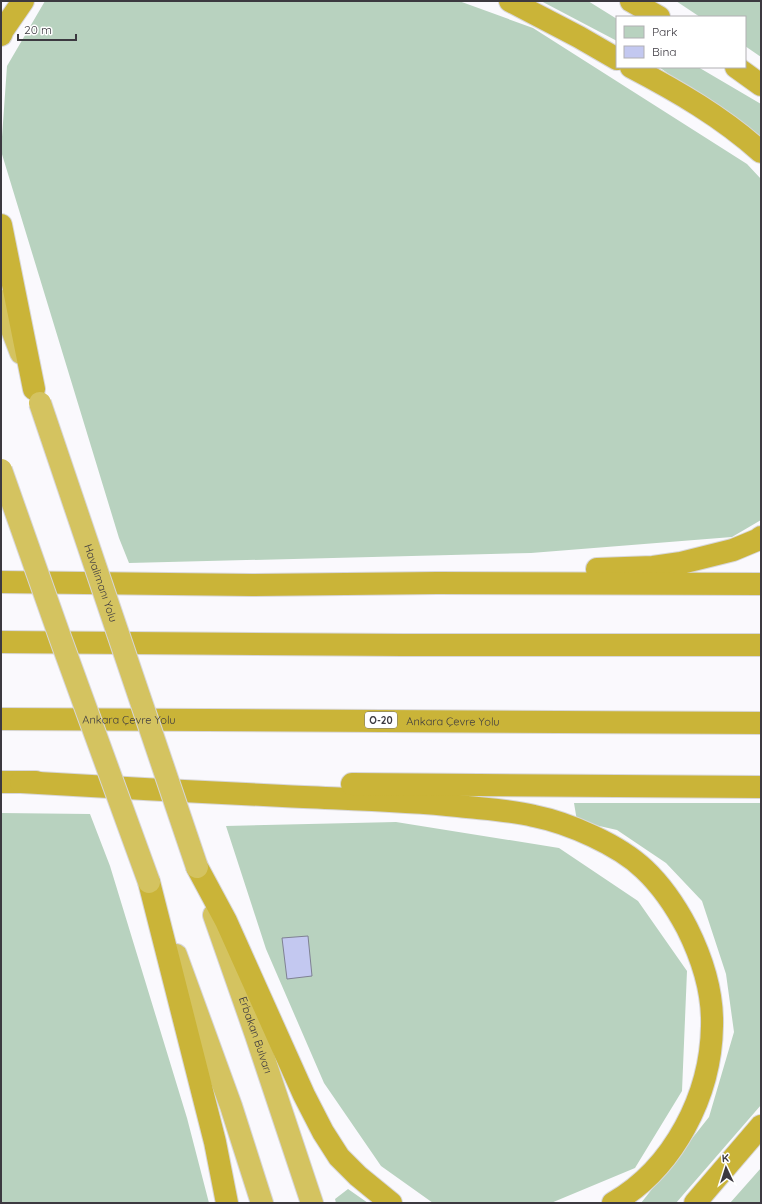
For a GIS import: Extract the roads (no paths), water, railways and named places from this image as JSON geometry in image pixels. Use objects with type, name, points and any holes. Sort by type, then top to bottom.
[{"type":"highway","points":[[1,35],[23,1]]},
{"type":"highway","points":[[510,1],[616,58]]},
{"type":"highway","points":[[631,1],[657,16]]},
{"type":"highway","points":[[633,68],[695,103],[730,127],[761,152]]},
{"type":"highway","points":[[737,68],[761,85]]},
{"type":"highway","points":[[1,225],[37,396]]},
{"type":"highway","name":"Havalimanı Yolu","points":[[1,301],[37,396],[197,867]]},
{"type":"highway","points":[[1,470],[61,640],[231,1106],[262,1203]]},
{"type":"highway","points":[[252,586],[653,567],[681,563],[733,550],[761,537]]},
{"type":"highway","points":[[1,582],[252,586],[438,582],[761,584]]},
{"type":"highway","points":[[1,642],[404,645],[761,645]]},
{"type":"highway","name":"Ankara Çevre Yolu","points":[[1,719],[761,724]]},
{"type":"highway","points":[[11,782],[761,787]]},
{"type":"highway","points":[[11,782],[412,801],[511,812],[536,816],[561,823],[590,835],[620,851],[644,869],[662,889],[681,916],[695,943],[704,968],[709,992],[712,1039],[707,1071],[700,1092],[676,1141],[661,1163],[645,1180],[629,1194],[613,1203]]},
{"type":"highway","points":[[197,867],[226,921],[295,1076],[323,1132],[339,1157],[358,1176],[391,1203]]},
{"type":"highway","name":"Erbakan Bulvarı","points":[[197,867],[256,1035],[312,1203]]},
{"type":"highway","points":[[149,882],[215,1142],[227,1203]]},
{"type":"highway","points":[[695,1203],[761,1126]]}]
